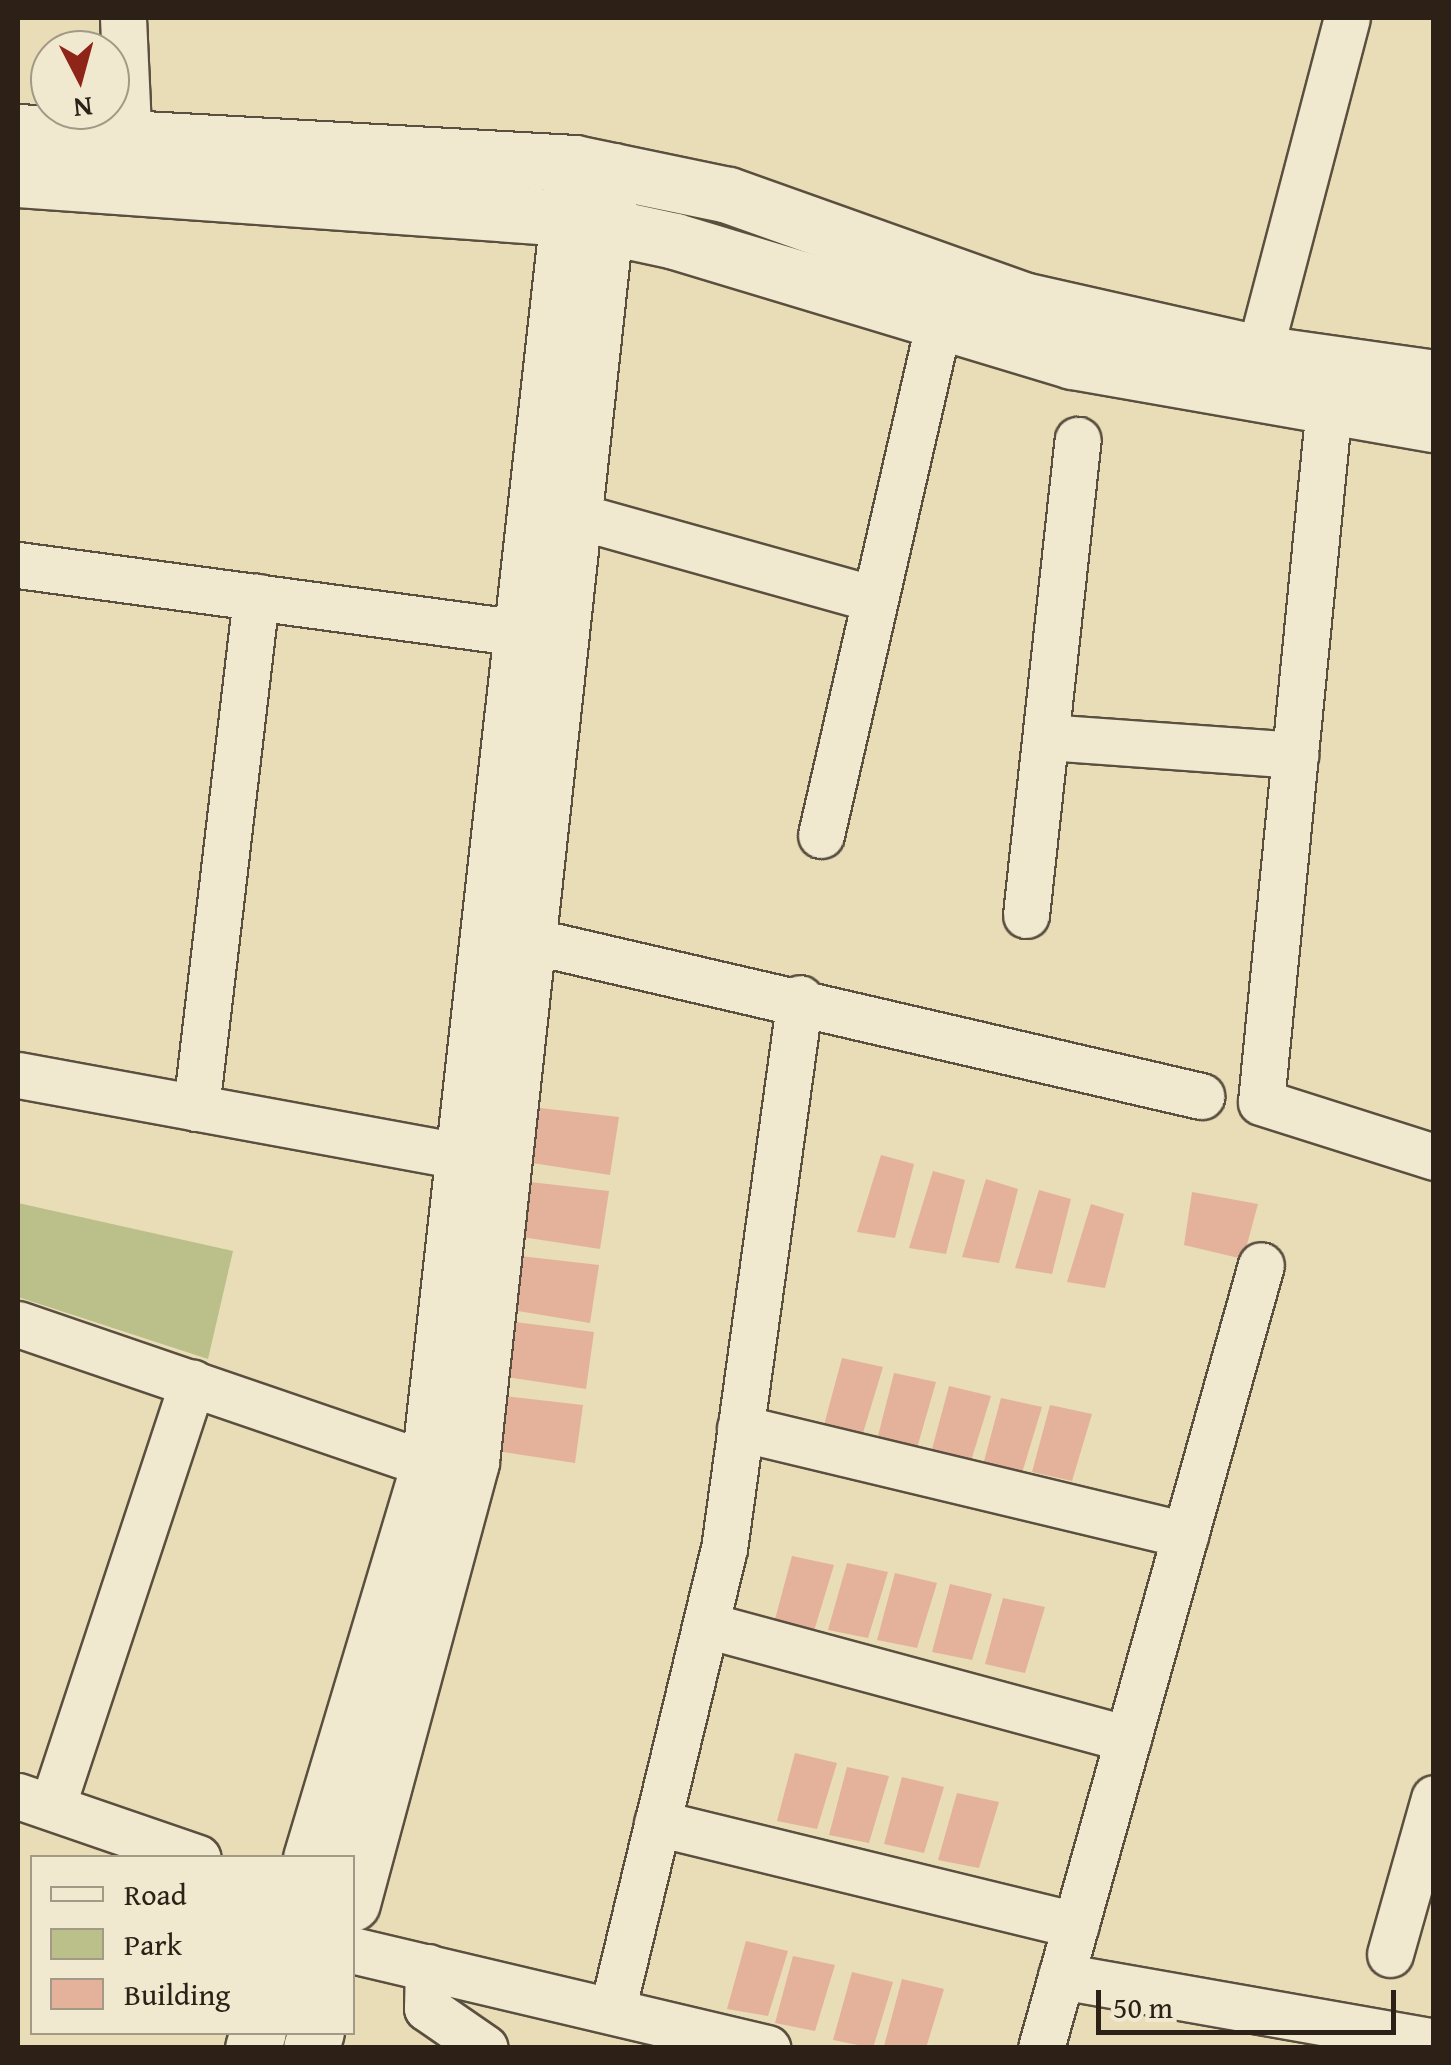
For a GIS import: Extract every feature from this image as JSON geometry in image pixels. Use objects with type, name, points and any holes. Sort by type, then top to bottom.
[{"type":"street","points":[[123,18],[129,160]]},
{"type":"street","points":[[1259,353],[1346,18]]},
{"type":"street","points":[[18,132],[129,160],[588,223],[1072,361],[1434,424]]},
{"type":"street","points":[[18,179],[129,160],[592,167],[728,195],[1023,300],[1259,353],[1434,378]]},
{"type":"street","points":[[313,1855],[428,1465],[463,1157],[509,935],[576,516],[592,167]]},
{"type":"street","points":[[355,1892],[471,1462],[509,935],[521,632],[588,223]]},
{"type":"street","points":[[822,835],[939,321]]},
{"type":"street","points":[[1329,406],[1261,1102],[1434,1157]]},
{"type":"street","points":[[1026,915],[1078,440]]},
{"type":"street","points":[[576,516],[875,600]]},
{"type":"street","points":[[18,569],[521,632]]},
{"type":"street","points":[[196,1108],[256,597]]},
{"type":"street","points":[[1046,737],[1295,755]]},
{"type":"street","points":[[509,935],[800,998],[1201,1096]]},
{"type":"street","points":[[612,2011],[706,1625],[740,1428],[800,998]]},
{"type":"street","points":[[18,1075],[463,1157]]},
{"type":"street","points":[[1041,2048],[1261,1265]]},
{"type":"street","points":[[18,1324],[428,1465]]},
{"type":"street","points":[[189,1855],[34,1801],[192,1383]]},
{"type":"street","points":[[740,1428],[1185,1535]]},
{"type":"street","points":[[706,1625],[1128,1739]]},
{"type":"street","points":[[1390,1954],[1434,1798]]},
{"type":"street","points":[[658,1823],[1076,1925]]},
{"type":"street","points":[[355,1951],[768,2048]]},
{"type":"street","points":[[428,1967],[427,2008],[485,2048]]},
{"type":"street","points":[[1062,1976],[1434,2042]]},
{"type":"green space","points":[[18,1203],[233,1251],[208,1359],[18,1297]]},
{"type":"building","points":[[540,1108],[619,1117],[610,1175],[532,1163]]},
{"type":"building","points":[[881,1155],[914,1164],[895,1238],[857,1232]]},
{"type":"building","points":[[933,1171],[965,1180],[946,1254],[909,1248]]},
{"type":"building","points":[[986,1179],[1018,1189],[999,1263],[962,1257]]},
{"type":"building","points":[[530,1182],[609,1191],[600,1249],[522,1237]]},
{"type":"building","points":[[1039,1190],[1071,1199],[1052,1274],[1015,1268]]},
{"type":"building","points":[[1192,1192],[1258,1204],[1243,1259],[1184,1245]]},
{"type":"building","points":[[1091,1204],[1124,1214],[1105,1288],[1067,1282]]},
{"type":"building","points":[[520,1256],[599,1265],[590,1323],[512,1310]]},
{"type":"building","points":[[515,1322],[594,1332],[586,1389],[507,1377]]},
{"type":"building","points":[[842,1358],[883,1367],[863,1433],[824,1425]]},
{"type":"building","points":[[894,1373],[936,1382],[917,1448],[877,1440]]},
{"type":"building","points":[[949,1386],[991,1396],[971,1461],[931,1453]]},
{"type":"building","points":[[504,1396],[583,1405],[575,1463],[497,1451]]},
{"type":"building","points":[[1001,1398],[1042,1407],[1022,1473],[983,1465]]},
{"type":"building","points":[[1050,1405],[1092,1414],[1072,1481],[1032,1472]]},
{"type":"building","points":[[792,1556],[834,1565],[814,1631],[774,1623]]},
{"type":"building","points":[[847,1563],[888,1572],[868,1638],[828,1630]]},
{"type":"building","points":[[895,1573],[937,1583],[917,1648],[877,1640]]},
{"type":"building","points":[[950,1584],[992,1594],[972,1660],[932,1652]]},
{"type":"building","points":[[1003,1598],[1045,1607],[1025,1673],[985,1664]]},
{"type":"building","points":[[795,1753],[837,1763],[817,1829],[777,1821]]},
{"type":"building","points":[[847,1767],[889,1776],[869,1843],[829,1835]]},
{"type":"building","points":[[902,1777],[944,1787],[924,1853],[884,1844]]},
{"type":"building","points":[[957,1793],[999,1802],[979,1868],[938,1860]]},
{"type":"building","points":[[746,1941],[788,1951],[768,2016],[727,2009]]},
{"type":"building","points":[[793,1956],[835,1965],[815,2031],[775,2023]]},
{"type":"building","points":[[852,1972],[893,1982],[873,2048],[833,2040]]},
{"type":"building","points":[[902,1979],[944,1989],[926,2048],[884,2046]]}]
